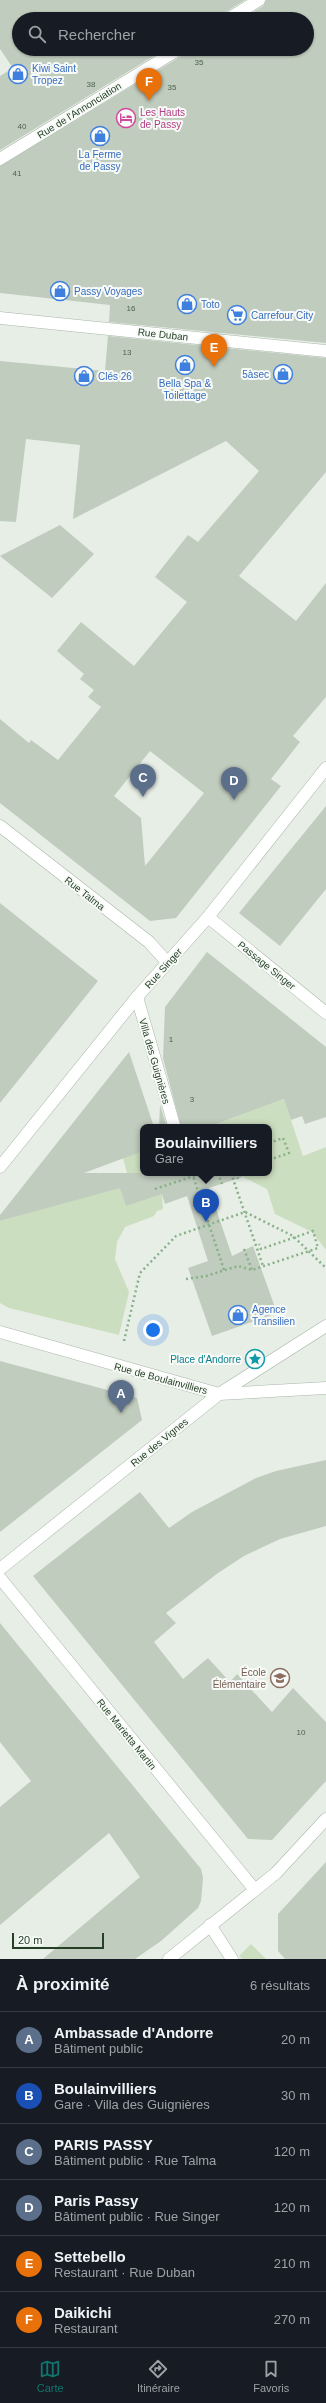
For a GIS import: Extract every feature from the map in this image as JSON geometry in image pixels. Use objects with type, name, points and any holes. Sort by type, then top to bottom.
[{"type":"street","points":[[239,12],[259,0]]},
{"type":"street","name":"Rue de l'Annonciation","points":[[0,159],[168,56]]},
{"type":"street","name":"Rue Duban","points":[[0,318],[326,351]]},
{"type":"street","name":"Rue Singer","points":[[0,1168],[137,997],[208,917],[326,768]]},
{"type":"street","name":"Rue Talma","points":[[0,826],[149,942],[167,962]]},
{"type":"street","name":"Passage Singer","points":[[208,917],[326,1013]]},
{"type":"street","name":"Villa des Guignières","points":[[137,997],[174,1124]]},
{"type":"street","name":"Rue des Vignes","points":[[0,1569],[219,1394],[326,1326]]},
{"type":"street","name":"Rue de Boulainvilliers","points":[[0,1332],[219,1394],[326,1388]]},
{"type":"street","name":"Rue Marietta Martin","points":[[0,1578],[254,1890]]},
{"type":"street","points":[[170,1959],[210,1925],[276,1873],[326,1819]]},
{"type":"street","points":[[210,1925],[232,1959]]},
{"type":"path","points":[[272,1142],[283,1138],[288,1153],[272,1159]]},
{"type":"path","points":[[155,1189],[190,1176]]},
{"type":"path","points":[[193,1176],[224,1270]]},
{"type":"path","points":[[219,1176],[222,1184]]},
{"type":"path","points":[[232,1176],[263,1266]]},
{"type":"path","points":[[124,1341],[140,1273],[176,1236],[208,1224],[245,1212],[293,1236],[326,1268]]},
{"type":"path","points":[[186,1279],[238,1266],[252,1270],[318,1248],[313,1231],[260,1249],[259,1244]]},
{"type":"path","points":[[244,1249],[252,1270]]},
{"type":"green space","points":[[284,1099],[303,1156],[326,1147],[326,1250],[312,1232],[275,1214],[267,1189],[243,1177],[272,1176],[272,1124],[216,1124]]},
{"type":"green space","points":[[140,1151],[140,1176],[122,1193],[126,1205],[162,1194],[163,1209],[157,1211],[154,1216],[125,1227],[117,1242],[115,1259],[129,1292],[119,1335],[9,1308],[0,1303],[0,1221],[130,1184],[123,1158]]},
{"type":"green space","points":[[251,1944],[266,1959],[242,1959],[239,1956]]},
{"type":"building","points":[[0,0],[245,0],[226,12],[12,12],[12,56],[154,56],[0,150],[0,76],[13,68],[0,49]]},
{"type":"building","points":[[266,0],[326,0],[326,343],[109,322],[110,305],[0,293],[0,166],[181,56],[314,56],[314,12],[253,12],[263,6]]},
{"type":"building","points":[[108,336],[326,358],[326,472],[239,576],[296,621],[326,583],[326,697],[293,736],[300,742],[271,779],[281,786],[176,918],[150,921],[0,803],[0,719],[29,743],[31,740],[58,760],[101,707],[88,697],[94,690],[80,679],[84,674],[57,651],[81,622],[134,666],[187,602],[155,577],[188,535],[198,542],[259,471],[226,441],[73,519],[80,445],[26,439],[16,522],[0,521],[0,361],[105,371]],"holes":[[[150,751],[204,793],[145,866],[141,818],[114,796]]]},
{"type":"building","points":[[60,525],[94,554],[52,598],[0,556]]},
{"type":"building","points":[[326,806],[326,889],[280,946],[239,913]]},
{"type":"building","points":[[0,903],[98,981],[0,1103]]},
{"type":"building","points":[[207,952],[326,1047],[326,1117],[305,1124],[302,1116],[291,1120],[284,1099],[216,1124],[180,1124],[163,1058],[165,1007]]},
{"type":"building","points":[[129,1052],[153,1124],[140,1124],[140,1152],[84,1173],[140,1173],[140,1176],[242,1176],[209,1188],[232,1256],[253,1246],[277,1313],[212,1336],[188,1268],[208,1261],[187,1196],[165,1204],[162,1194],[126,1206],[120,1188],[0,1221],[0,1215]]},
{"type":"building","points":[[160,1105],[166,1124],[159,1124]]},
{"type":"building","points":[[0,1361],[137,1398],[142,1420],[0,1532]]},
{"type":"building","points":[[326,1460],[326,1526],[280,1539],[244,1556],[218,1573],[166,1613],[176,1623],[154,1642],[183,1679],[208,1658],[230,1682],[237,1674],[272,1712],[293,1688],[326,1722],[326,1781],[272,1840],[248,1839],[33,1576],[140,1492],[169,1528],[192,1512],[256,1478],[276,1471]]},
{"type":"building","points":[[0,1623],[201,1869],[203,1878],[201,1901],[198,1908],[161,1941],[135,1959],[43,1959],[140,1877],[109,1833],[0,1925],[0,1807],[31,1781],[0,1742]]},
{"type":"building","points":[[326,1862],[326,1959],[285,1959],[278,1951],[278,1914]]},
{"type":"place","name":"Kiwi Saint Tropez","points":[[18,74]]},
{"type":"place","name":"Daikichi","points":[[149,101]]},
{"type":"place","name":"Les Hauts de Passy","points":[[126,118]]},
{"type":"place","name":"La Ferme de Passy","points":[[100,136]]},
{"type":"place","name":"Passy Voyages","points":[[60,291]]},
{"type":"place","name":"Toto","points":[[187,304]]},
{"type":"place","name":"Carrefour City","points":[[237,315]]},
{"type":"place","name":"Bella Spa & Toilettage","points":[[185,365]]},
{"type":"place","name":"Settebello","points":[[214,367]]},
{"type":"place","name":"5àsec","points":[[283,374]]},
{"type":"place","name":"Clés 26","points":[[84,376]]},
{"type":"place","name":"PARIS PASSY","points":[[143,797]]},
{"type":"place","name":"Paris Passy","points":[[234,800]]},
{"type":"place","name":"Boulainvilliers","points":[[206,1222]]},
{"type":"place","name":"Agence Transilien","points":[[238,1315]]},
{"type":"place","name":"Place d'Andorre","points":[[255,1359]]},
{"type":"place","name":"Ambassade d'Andorre","points":[[121,1413]]},
{"type":"place","name":"École Élémentaire","points":[[280,1678]]}]
